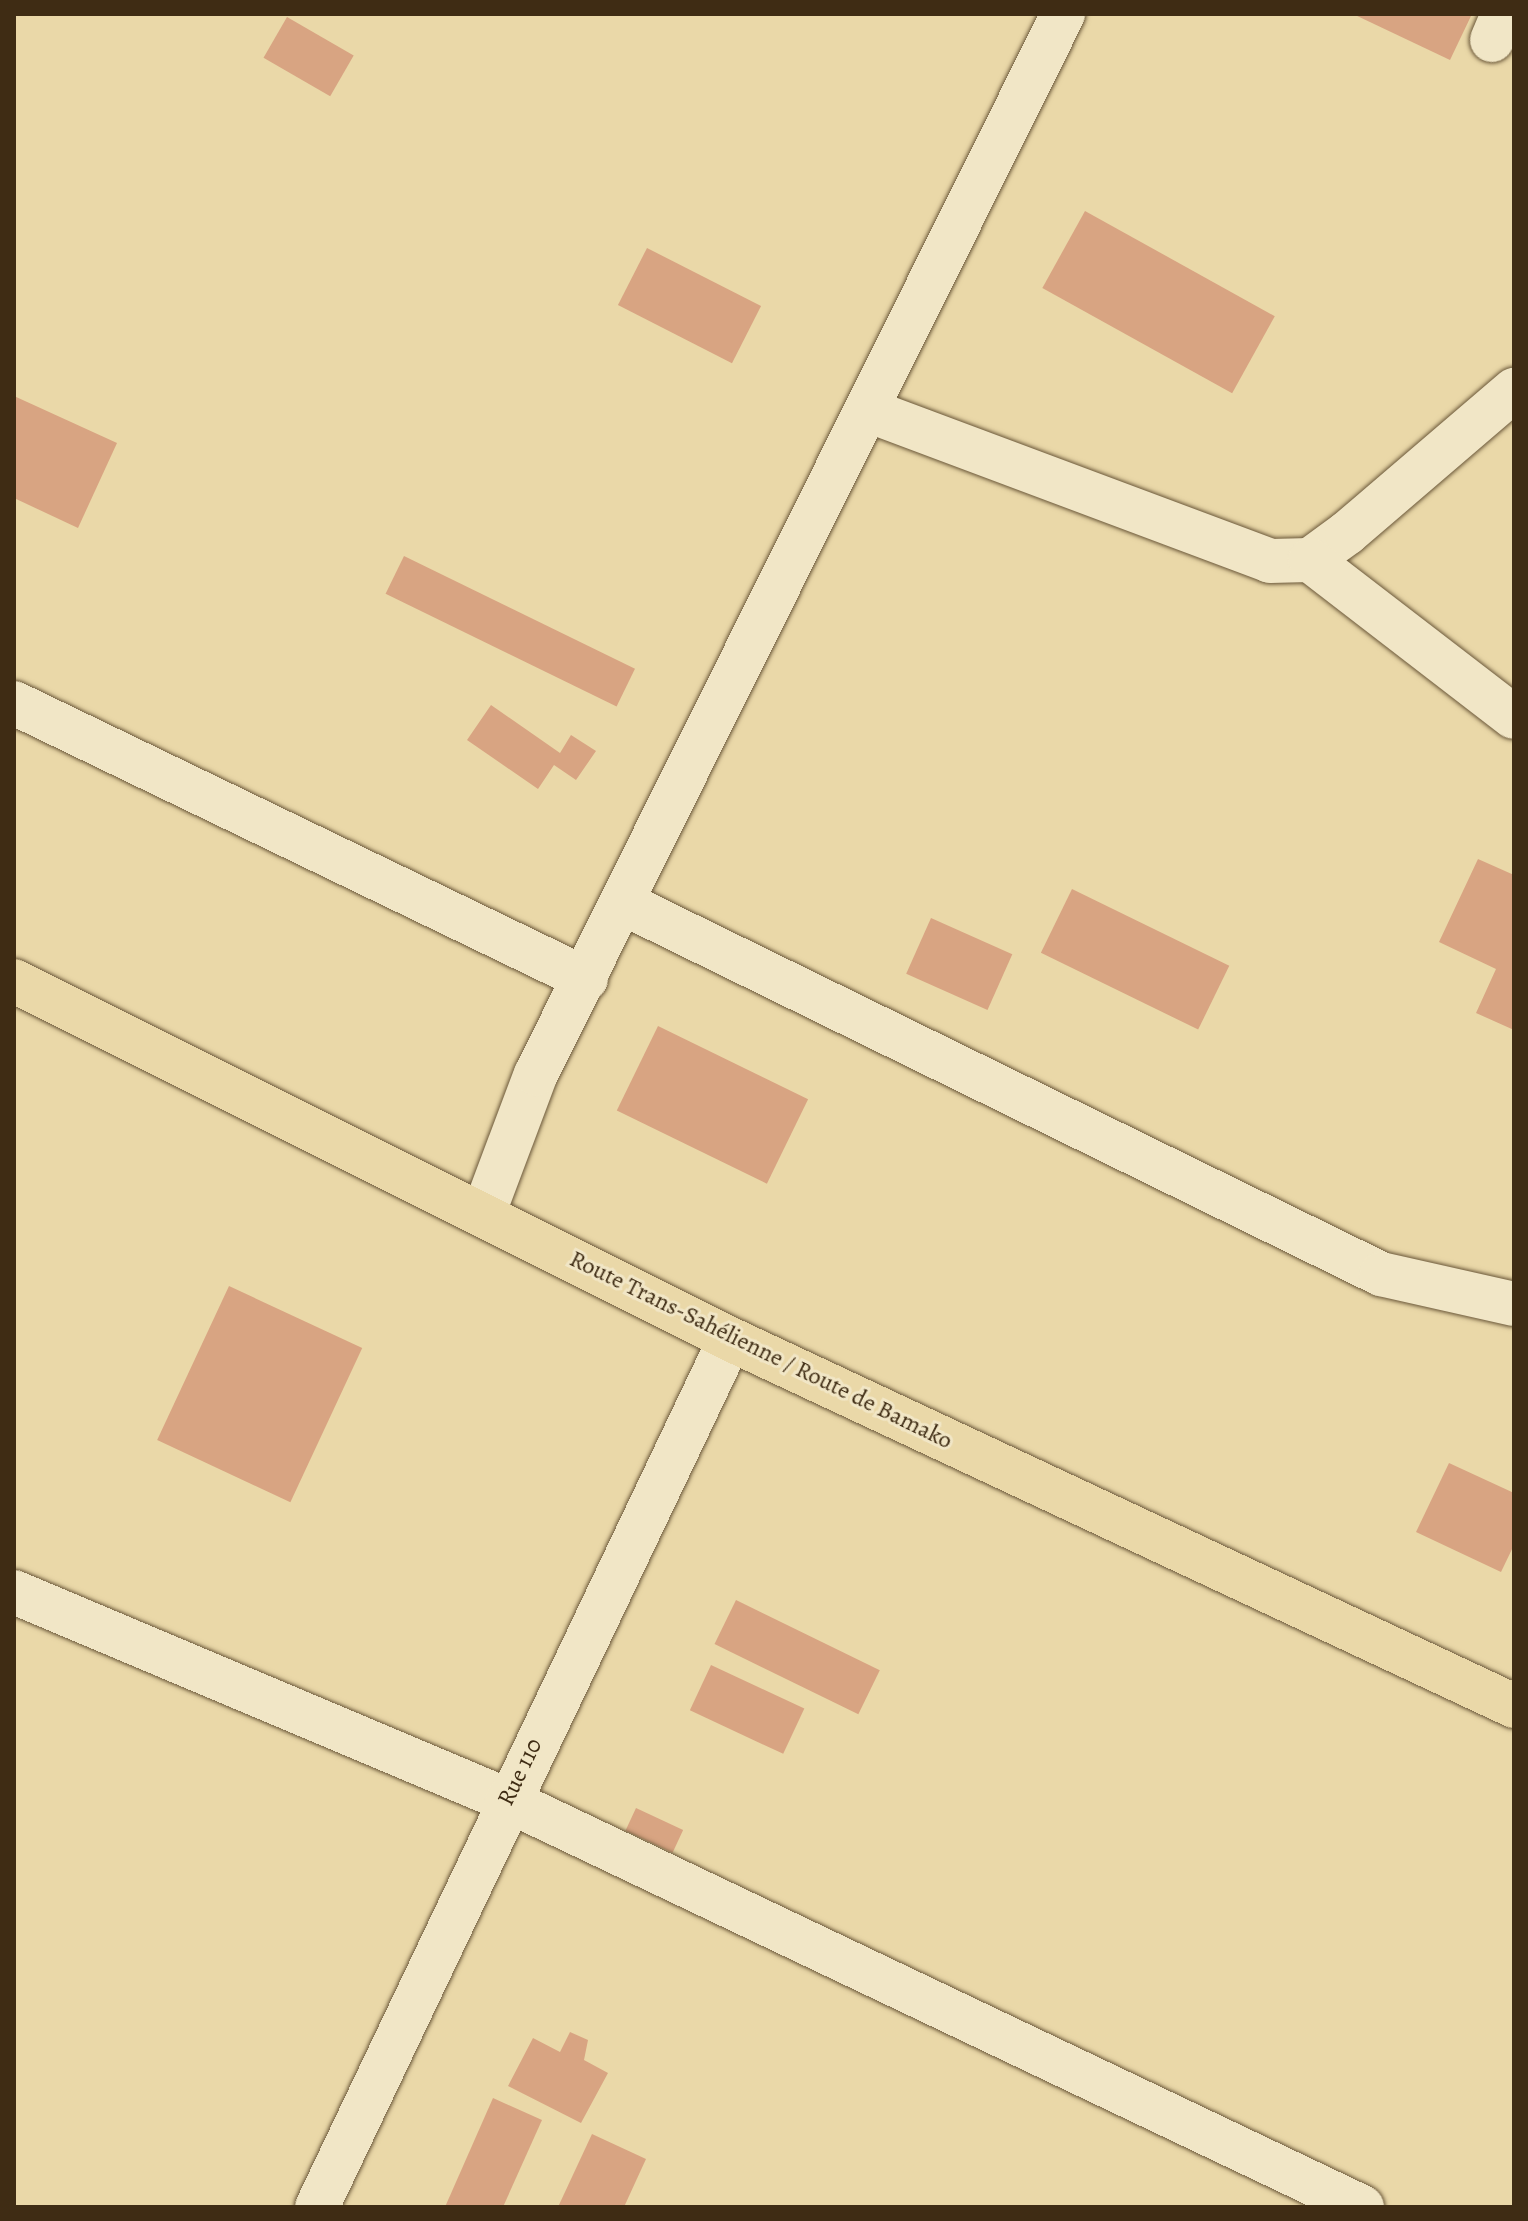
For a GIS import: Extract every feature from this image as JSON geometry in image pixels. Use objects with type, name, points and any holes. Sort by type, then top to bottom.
[{"type":"highway","name":"Route Trans-Sahélienne / Route de Bamako","points":[[14,981],[484,1212],[730,1339],[1514,1706]]},
{"type":"street","points":[[484,1212],[536,1074],[625,904],[1063,14]]},
{"type":"street","points":[[867,410],[1222,548],[1270,561],[1310,560],[1514,390]]},
{"type":"street","points":[[1310,560],[1514,717]]},
{"type":"street","points":[[14,703],[586,979]]},
{"type":"street","points":[[625,904],[1381,1274],[1514,1304]]},
{"type":"street","name":"Rue 110","points":[[317,2207],[507,1800],[730,1339]]},
{"type":"street","points":[[14,1592],[507,1800],[1362,2207]]},
{"type":"building","points":[[1353,14],[1467,14],[1471,16],[1450,60]]},
{"type":"building","points":[[287,17],[354,56],[330,96],[264,58]]},
{"type":"building","points":[[1085,211],[1275,316],[1232,393],[1042,288]]},
{"type":"building","points":[[647,248],[761,306],[732,363],[618,305]]},
{"type":"building","points":[[14,396],[117,443],[78,528],[14,498]]},
{"type":"building","points":[[404,556],[635,669],[617,706],[386,594]]},
{"type":"building","points":[[491,705],[560,753],[571,735],[596,751],[576,780],[554,765],[538,789],[467,740]]},
{"type":"building","points":[[1478,859],[1514,875],[1514,1030],[1476,1013],[1496,969],[1439,942]]},
{"type":"building","points":[[1072,889],[1229,966],[1198,1030],[1041,953]]},
{"type":"building","points":[[931,918],[1012,954],[987,1010],[906,974]]},
{"type":"building","points":[[658,1026],[808,1099],[767,1184],[617,1110]]},
{"type":"building","points":[[229,1286],[362,1348],[290,1502],[157,1440]]},
{"type":"building","points":[[1449,1463],[1514,1493],[1514,1545],[1501,1572],[1416,1532]]},
{"type":"building","points":[[736,1600],[880,1670],[858,1714],[715,1644]]},
{"type":"building","points":[[711,1665],[804,1709],[783,1754],[690,1710]]},
{"type":"building","points":[[636,1808],[683,1830],[673,1853],[625,1831]]},
{"type":"building","points":[[570,2032],[588,2040],[584,2060],[608,2073],[581,2123],[508,2086],[533,2038],[560,2052]]},
{"type":"building","points":[[493,2098],[542,2120],[503,2207],[445,2207]]},
{"type":"building","points":[[592,2134],[646,2159],[624,2207],[558,2207]]}]
